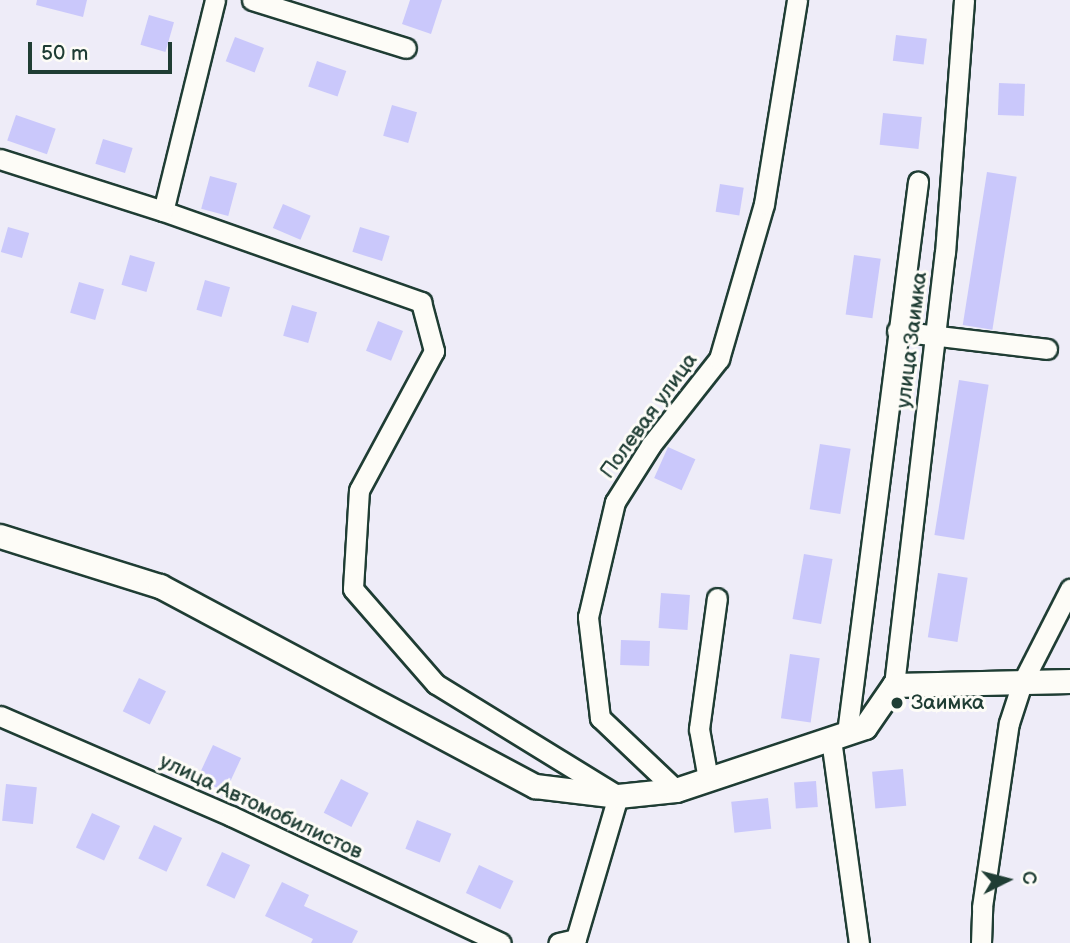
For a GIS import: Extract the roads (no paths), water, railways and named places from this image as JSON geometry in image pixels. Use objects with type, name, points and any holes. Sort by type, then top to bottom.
[{"type":"street","points":[[163,211],[215,0]]},
{"type":"street","points":[[253,0],[406,48]]},
{"type":"street","name":"Полевая улица","points":[[676,790],[600,718],[588,617],[615,502],[652,445],[719,359],[764,204],[797,0]]},
{"type":"street","name":"улица Заимка","points":[[894,685],[935,336],[964,0]]},
{"type":"street","points":[[0,159],[163,211],[421,302],[434,351],[359,490],[353,589],[436,684],[618,796]]},
{"type":"street","points":[[859,943],[848,733],[918,182]]},
{"type":"street","points":[[897,331],[1047,349]]},
{"type":"street","points":[[0,536],[160,586],[535,786],[618,796],[676,790],[848,733],[894,685],[1070,681]]},
{"type":"street","points":[[981,943],[982,907],[1009,723],[1022,683],[1070,589]]},
{"type":"street","points":[[708,779],[699,729],[717,598]]},
{"type":"street","name":"улица Автомобилистов","points":[[0,716],[231,816],[501,943]]},
{"type":"street","points":[[570,942],[618,796]]},
{"type":"place","name":"Заимка","points":[[897,703]]}]
